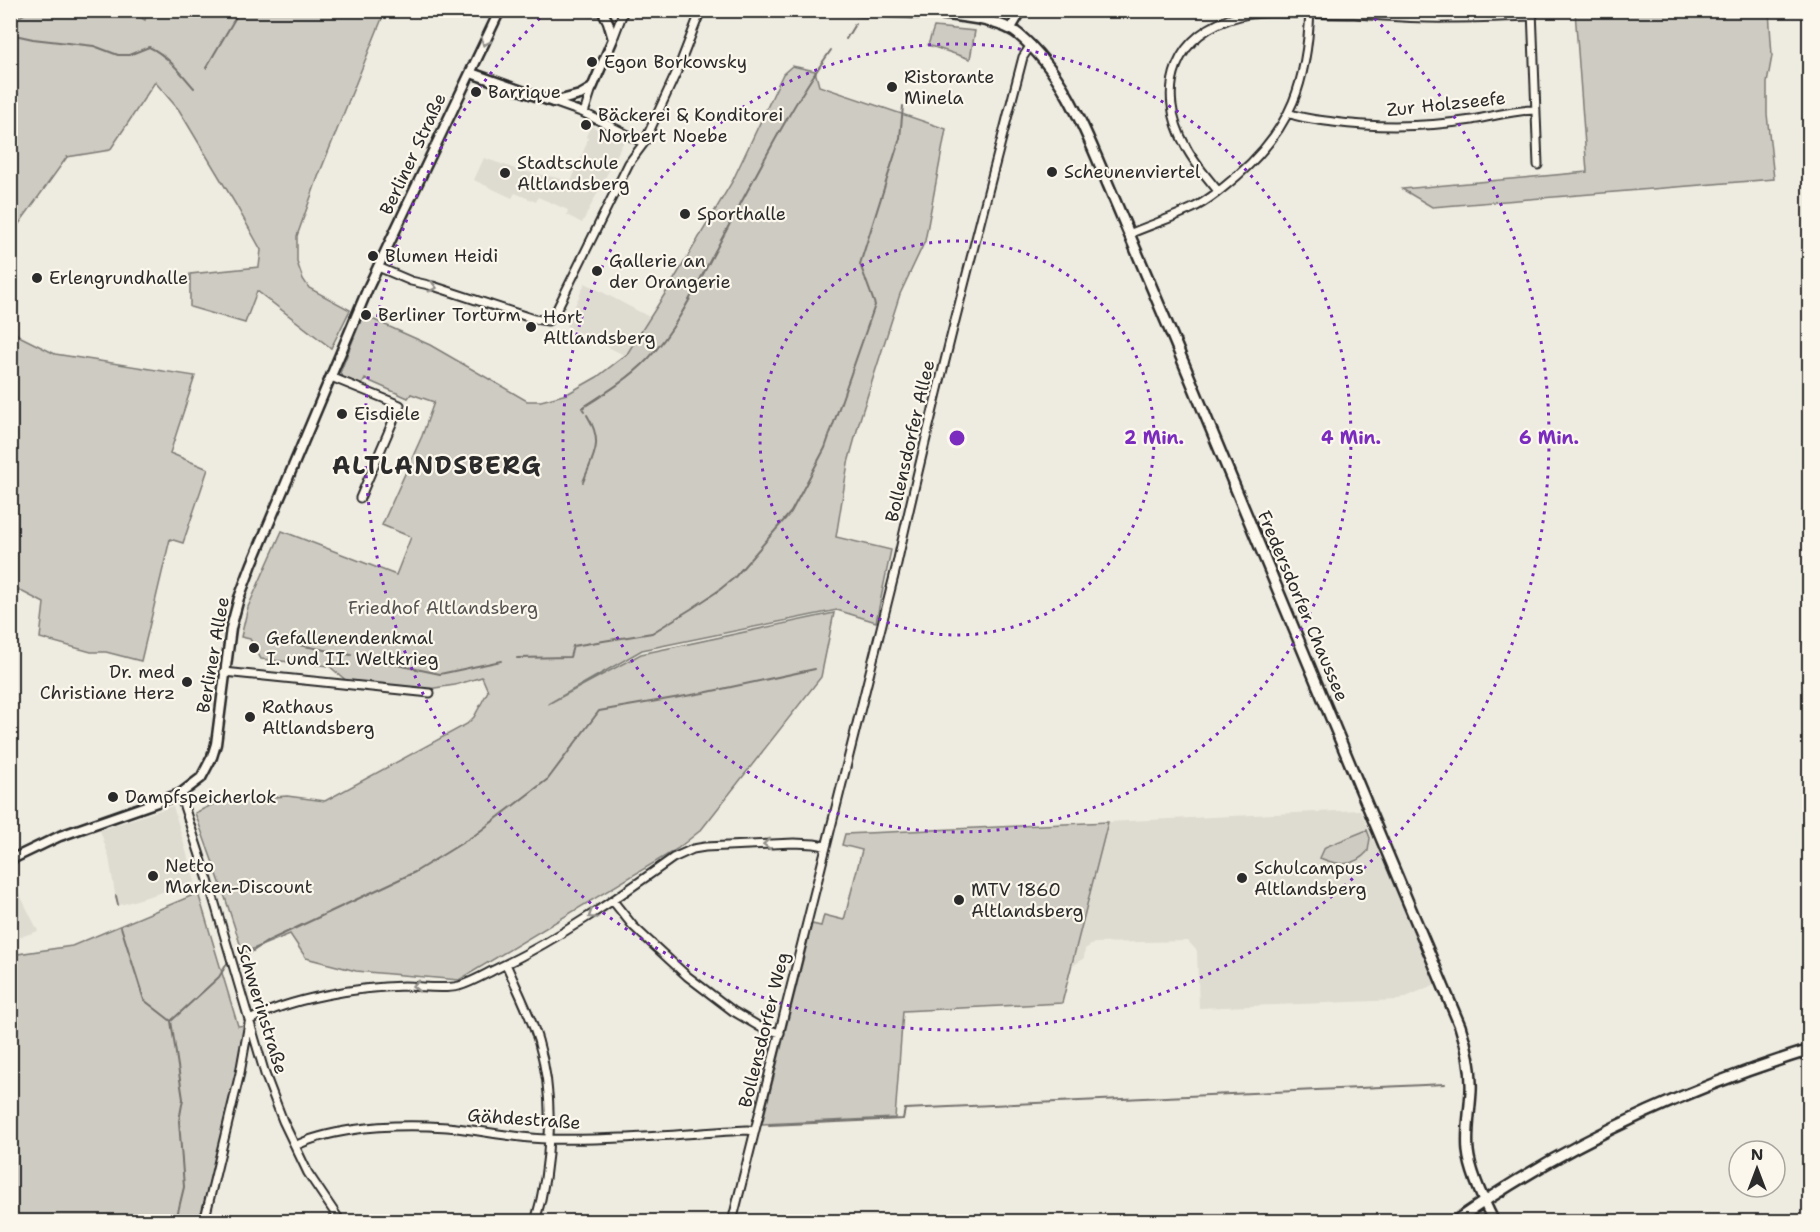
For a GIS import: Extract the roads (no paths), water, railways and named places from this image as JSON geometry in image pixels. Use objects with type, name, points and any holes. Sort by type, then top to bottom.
[{"type":"main road","points":[[858,10],[976,18],[1011,28]]},
{"type":"main road","name":"Fredersdorfer Chaussee","points":[[1011,28],[1052,70],[1066,93],[1129,234],[1460,1026],[1471,1072],[1468,1155],[1484,1201],[1494,1221]]},
{"type":"main road","points":[[1454,1221],[1532,1171],[1650,1110],[1776,1060],[1809,1050]]},
{"type":"street","name":"Berliner Straße","points":[[358,313],[500,10]]},
{"type":"street","points":[[590,10],[604,11],[613,39]]},
{"type":"street","points":[[584,113],[624,10]]},
{"type":"street","points":[[378,267],[411,281],[433,286],[534,320],[548,321],[554,316],[629,163],[644,143],[678,69],[700,10]]},
{"type":"street","points":[[1011,28],[1024,10]]},
{"type":"street","points":[[1129,234],[1193,208],[1240,173],[1263,150],[1288,113],[1296,94],[1308,51],[1310,12]]},
{"type":"street","points":[[1218,191],[1192,157],[1181,137],[1176,123],[1172,95],[1173,79],[1180,57],[1188,44],[1206,29],[1233,18],[1256,13],[1310,12],[1449,18],[1532,13],[1538,165]]},
{"type":"street","name":"Bollensdorfer Allee","points":[[825,846],[896,568],[920,460],[981,218],[1023,57],[1030,45]]},
{"type":"street","points":[[471,73],[584,113],[644,143]]},
{"type":"street","points":[[553,102],[580,95],[592,88]]},
{"type":"street","name":"Zur Holzseefe","points":[[1288,113],[1298,118],[1320,121],[1395,126],[1453,122],[1536,110]]},
{"type":"street","name":"Berliner Allee","points":[[10,860],[60,836],[180,794],[206,772],[216,744],[231,628],[245,582],[358,313]]},
{"type":"street","points":[[331,377],[400,405],[360,498]]},
{"type":"street","points":[[224,672],[430,693]]},
{"type":"street","name":"Schwerinstraße","points":[[180,794],[208,880],[265,1074],[295,1146],[318,1189],[341,1221]]},
{"type":"street","points":[[204,1221],[240,1073],[250,1020],[300,1001],[344,992],[389,987],[456,987],[566,932],[674,858],[693,849],[794,843],[825,846]]},
{"type":"street","name":"Bollensdorfer Weg","points":[[732,1221],[825,846]]},
{"type":"street","points":[[613,901],[633,926],[687,976],[733,1011],[762,1028],[780,1033]]},
{"type":"street","points":[[506,964],[538,1043],[547,1088],[546,1173],[535,1221]]},
{"type":"street","name":"Gähdestraße","points":[[295,1146],[308,1139],[331,1134],[397,1126],[449,1128],[548,1139],[754,1131]]},
{"type":"waterway","points":[[206,68],[240,10]]},
{"type":"waterway","points":[[846,39],[855,24]]},
{"type":"waterway","points":[[10,34],[94,46],[118,55],[129,55],[149,47],[168,60],[194,88]]},
{"type":"waterway","points":[[584,411],[582,408],[641,366],[676,322],[783,125],[831,50]]},
{"type":"waterway","points":[[517,658],[570,657],[573,646],[652,633],[718,591],[734,578],[791,512],[825,448],[875,305],[860,264],[900,138],[903,106]]},
{"type":"waterway","points":[[583,482],[596,448],[595,433],[587,415]]},
{"type":"waterway","points":[[273,640],[351,655]]},
{"type":"waterway","points":[[364,658],[440,674],[501,661]]},
{"type":"waterway","points":[[247,955],[268,941],[415,872],[475,835],[548,779],[599,711],[703,693],[815,669]]},
{"type":"waterway","points":[[116,896],[118,905]]},
{"type":"waterway","points":[[121,927],[144,1000],[171,1021],[183,1099],[179,1121],[184,1187],[174,1222]]},
{"type":"waterway","points":[[171,1021],[219,977],[228,962]]},
{"type":"waterway","points":[[769,1125],[903,1119],[905,1109],[1445,1084]]},
{"type":"place","name":"Egon Borkowsky","points":[[592,62]]},
{"type":"place","name":"Ristorante Minela","points":[[892,87]]},
{"type":"place","name":"Barrique","points":[[476,92]]},
{"type":"place","name":"Bäckerei & Konditorei Norbert Noebe","points":[[586,125]]},
{"type":"place","name":"Scheunenviertel","points":[[1052,172]]},
{"type":"place","name":"Stadtschule Altlandsberg","points":[[505,173]]},
{"type":"place","name":"Sporthalle","points":[[685,214]]},
{"type":"place","name":"Blumen Heidi","points":[[373,256]]},
{"type":"place","name":"Gallerie an der Orangerie","points":[[597,271]]},
{"type":"place","name":"Erlengrundhalle","points":[[37,278]]},
{"type":"place","name":"Berliner Torturm","points":[[366,315]]},
{"type":"place","name":"Hort Altlandsberg","points":[[531,327]]},
{"type":"place","name":"Eisdiele","points":[[342,414]]},
{"type":"place","name":"Gefallenendenkmal I. und II. Weltkrieg","points":[[254,648]]},
{"type":"place","name":"Dr. med Christiane Herz","points":[[187,682]]},
{"type":"place","name":"Rathaus Altlandsberg","points":[[250,717]]},
{"type":"place","name":"Dampfspeicherlok","points":[[113,797]]},
{"type":"place","name":"Netto Marken-Discount","points":[[153,876]]},
{"type":"place","name":"Schulcampus Altlandsberg","points":[[1242,878]]},
{"type":"place","name":"MTV 1860 Altlandsberg","points":[[959,900]]},
{"type":"district","name":"ALTLANDSBERG","points":[[437,466]]},
{"type":"park label","name":"Friedhof Altlandsberg","points":[[443,608]]}]
